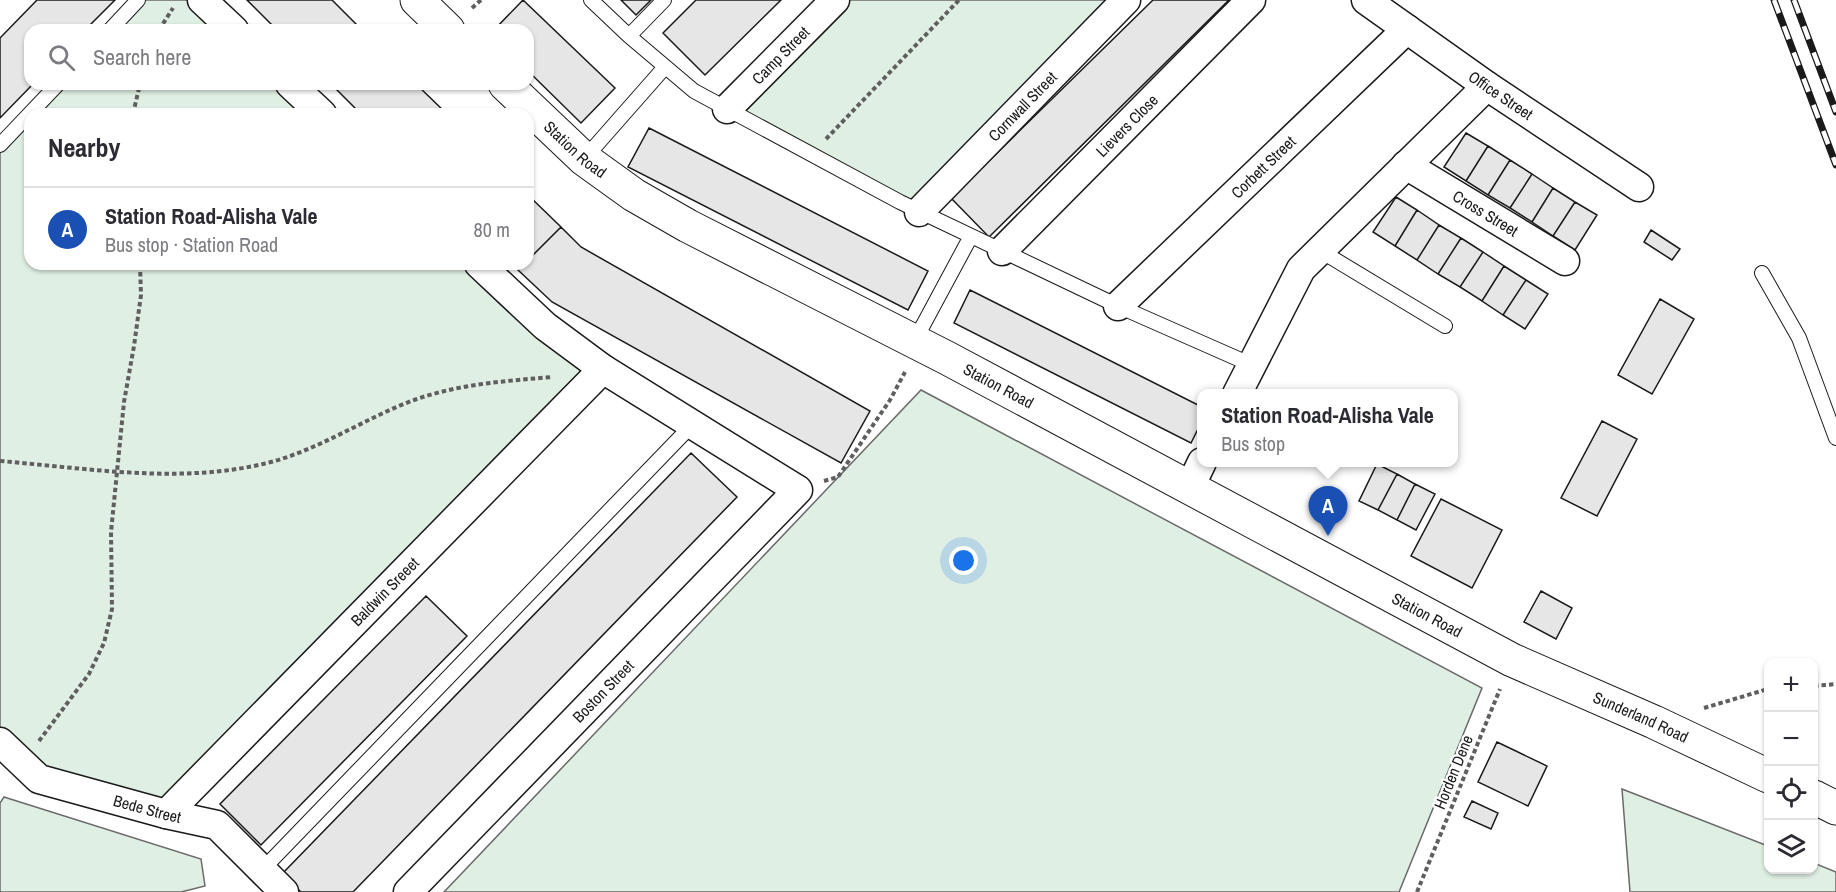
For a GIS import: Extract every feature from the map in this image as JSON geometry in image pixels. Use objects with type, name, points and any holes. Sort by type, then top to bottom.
[{"type":"main road","points":[[417,0],[442,24]]},
{"type":"main road","name":"Station Road","points":[[511,90],[530,108]]},
{"type":"main road","name":"Station Road","points":[[534,112],[584,159],[634,195],[688,226],[914,342],[1196,475],[1512,660]]},
{"type":"main road","name":"Sunderland Road","points":[[1512,660],[1654,722],[1764,774]]},
{"type":"main road","points":[[1818,799],[1836,808]]},
{"type":"street","points":[[202,0],[228,24]]},
{"type":"street","name":"Camp Street","points":[[727,109],[835,0]]},
{"type":"street","name":"Cornwall Street","points":[[919,212],[1126,0]]},
{"type":"street","name":"Lievers Close","points":[[1002,251],[1251,0]]},
{"type":"street","name":"Office Street","points":[[1366,0],[1487,86],[1639,187]]},
{"type":"street","name":"Corbett Street","points":[[1118,306],[1407,29]]},
{"type":"street","points":[[1239,389],[1301,269],[1487,86]]},
{"type":"street","points":[[296,90],[316,108]]},
{"type":"street","name":"Cross Street","points":[[1406,165],[1565,261]]},
{"type":"street","points":[[485,270],[545,326],[603,369],[798,490]]},
{"type":"street","name":"Baldwin Sreeet","points":[[166,814],[603,369]]},
{"type":"street","name":"Boston Street","points":[[408,892],[798,490]]},
{"type":"street","name":"Bede Street","points":[[0,741],[39,779],[166,814],[217,825],[284,892]]},
{"type":"lane","points":[[116,24],[138,0]]},
{"type":"lane","points":[[591,0],[629,36],[694,91],[919,212],[1118,306],[1252,364]]},
{"type":"lane","points":[[629,36],[664,0]]},
{"type":"lane","points":[[584,159],[665,67]]},
{"type":"lane","points":[[35,108],[52,90]]},
{"type":"lane","points":[[0,145],[24,120]]},
{"type":"lane","points":[[914,342],[971,236]]},
{"type":"lane","points":[[1319,250],[1445,326]]},
{"type":"lane","points":[[1762,273],[1799,338],[1836,438]]},
{"type":"lane","points":[[263,869],[693,424]]},
{"type":"path","points":[[163,24],[179,0]]},
{"type":"path","points":[[811,154],[959,0]]},
{"type":"path","points":[[134,108],[139,90]]},
{"type":"path","points":[[21,762],[48,731],[89,675],[104,643],[112,609],[111,532],[124,402],[141,296],[140,270]]},
{"type":"path","points":[[0,461],[165,475],[264,464],[307,449],[412,401],[454,387],[493,381],[554,377]]},
{"type":"path","points":[[798,490],[838,477],[890,400]]},
{"type":"path","name":"Horden Dene","points":[[1417,892],[1512,660]]},
{"type":"path","points":[[1818,686],[1836,684]]},
{"type":"path","points":[[1654,722],[1764,690]]},
{"type":"green space","points":[[138,0],[202,0],[228,24],[116,24]]},
{"type":"green space","points":[[835,0],[1126,0],[919,212],[727,109]]},
{"type":"green space","points":[[52,90],[296,90],[316,108],[35,108]]},
{"type":"green space","points":[[24,120],[24,270],[486,270],[603,369],[166,814],[39,779],[0,742],[0,145]]},
{"type":"green space","points":[[921,390],[1482,688],[1399,892],[444,892]]},
{"type":"green space","points":[[1622,789],[1764,844],[1764,874],[1818,874],[1818,865],[1836,872],[1836,892],[1630,892]]},
{"type":"green space","points":[[4,797],[201,859],[205,886],[181,892],[0,892],[0,803]]},
{"type":"building","points":[[37,0],[115,0],[91,24],[24,24],[24,90],[27,90],[0,118],[0,38]]},
{"type":"building","points":[[247,0],[332,0],[356,24],[271,24]]},
{"type":"building","points":[[523,0],[615,88],[581,123],[534,77],[534,24],[500,24]]},
{"type":"building","points":[[621,0],[651,0],[636,15]]},
{"type":"building","points":[[696,0],[781,0],[705,75],[663,33]]},
{"type":"building","points":[[1153,0],[1229,0],[989,237],[951,198]]},
{"type":"building","points":[[337,90],[422,90],[441,108],[355,108]]},
{"type":"building","points":[[649,128],[928,271],[908,310],[628,167]]},
{"type":"building","points":[[1466,133],[1488,146],[1466,181],[1444,167]]},
{"type":"building","points":[[1488,146],[1510,160],[1488,195],[1466,181]]},
{"type":"building","points":[[1510,160],[1532,174],[1510,208],[1488,195]]},
{"type":"building","points":[[1532,174],[1553,188],[1532,222],[1510,208]]},
{"type":"building","points":[[1553,188],[1575,202],[1553,236],[1532,222]]},
{"type":"building","points":[[1396,197],[1417,210],[1395,246],[1373,232]]},
{"type":"building","points":[[534,201],[561,227],[534,254]]},
{"type":"building","points":[[1575,202],[1597,215],[1575,250],[1553,236]]},
{"type":"building","points":[[1417,210],[1439,225],[1417,260],[1395,246]]},
{"type":"building","points":[[1439,225],[1461,238],[1438,274],[1417,260]]},
{"type":"building","points":[[561,227],[581,247],[870,411],[841,463],[552,302],[518,270],[534,270],[534,254]]},
{"type":"building","points":[[1651,230],[1680,249],[1672,260],[1644,242]]},
{"type":"building","points":[[1461,238],[1483,252],[1460,287],[1438,274]]},
{"type":"building","points":[[1483,252],[1504,266],[1482,301],[1460,287]]},
{"type":"building","points":[[1504,266],[1526,280],[1503,315],[1482,301]]},
{"type":"building","points":[[1526,280],[1548,294],[1525,329],[1503,315]]},
{"type":"building","points":[[970,290],[1197,404],[1197,431],[1191,443],[954,323]]},
{"type":"building","points":[[1660,299],[1694,319],[1652,394],[1618,375]]},
{"type":"building","points":[[1602,421],[1637,439],[1597,516],[1561,498]]},
{"type":"building","points":[[691,453],[737,497],[353,892],[301,892],[282,874]]},
{"type":"building","points":[[1376,467],[1383,467],[1397,474],[1378,510],[1359,501]]},
{"type":"building","points":[[1397,474],[1415,484],[1397,520],[1378,510]]},
{"type":"building","points":[[1415,484],[1435,494],[1416,530],[1397,520]]},
{"type":"building","points":[[1441,499],[1502,530],[1472,588],[1411,556]]},
{"type":"building","points":[[1541,591],[1572,608],[1556,639],[1524,622]]},
{"type":"building","points":[[426,596],[467,636],[261,845],[220,804]]},
{"type":"building","points":[[1497,742],[1547,766],[1528,806],[1478,782]]},
{"type":"building","points":[[1472,801],[1498,813],[1491,829],[1464,817]]},
{"type":"railway","points":[[1774,0],[1836,165]]},
{"type":"railway","points":[[1794,0],[1836,112]]},
{"type":"place","name":"Station Road-Alisha Vale","points":[[1328,536]]}]
